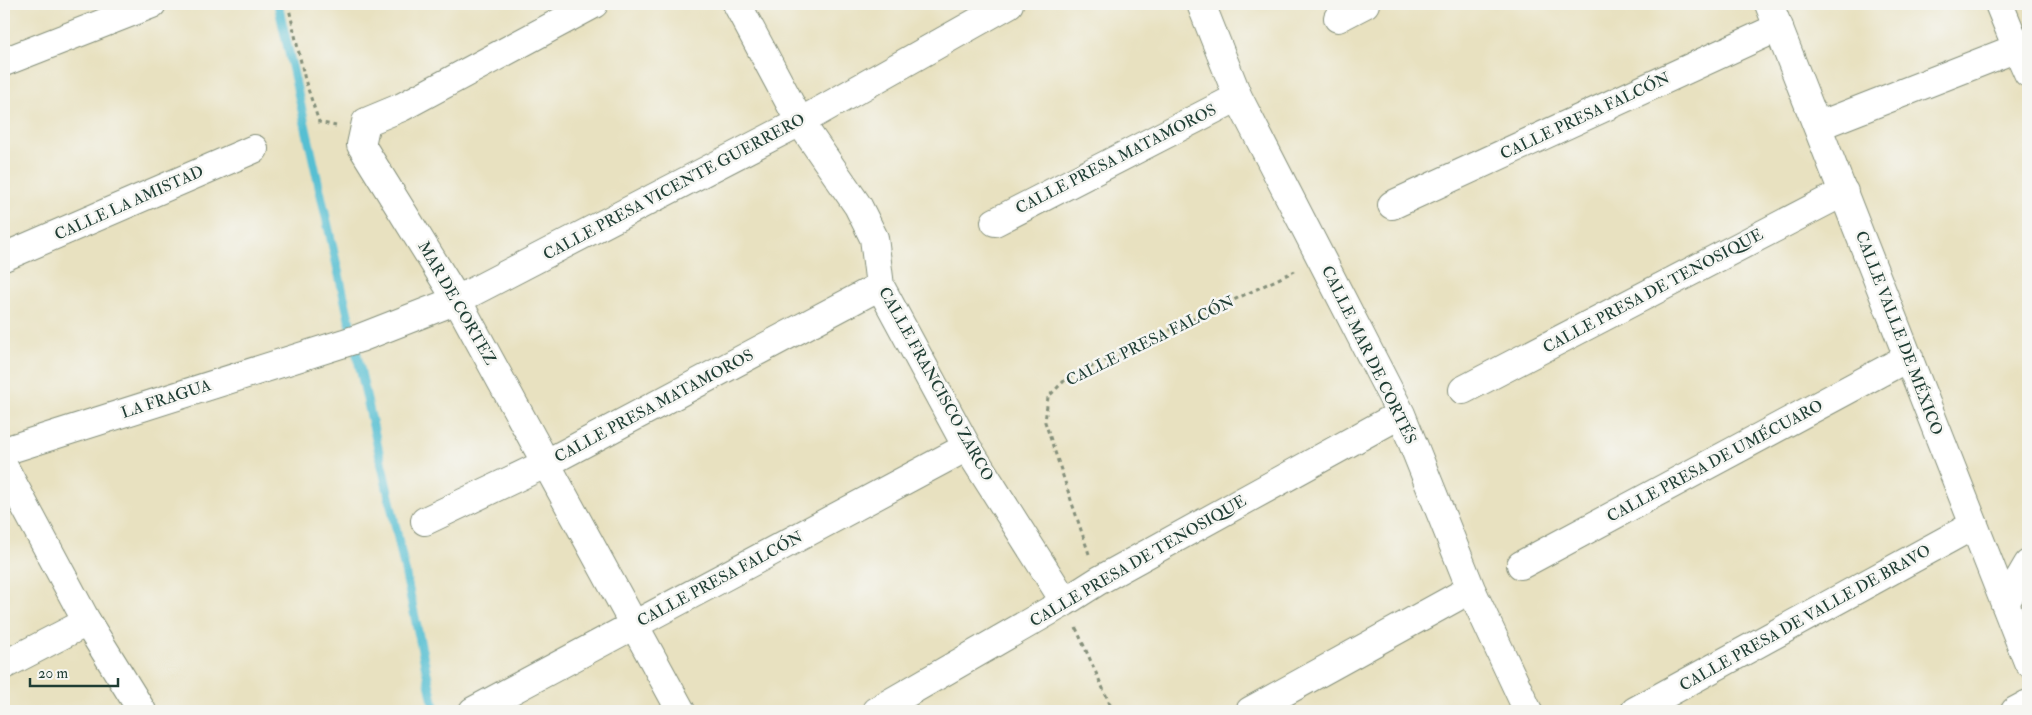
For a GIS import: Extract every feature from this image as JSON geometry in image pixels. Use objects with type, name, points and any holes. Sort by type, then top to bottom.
[{"type":"street","points":[[4,62],[152,4]]},
{"type":"street","points":[[366,122],[402,106],[594,4]]},
{"type":"street","name":"CALLE FRANCISCO ZARCO","points":[[737,4],[800,122],[858,206],[874,238],[880,286],[967,447],[1065,602]]},
{"type":"street","name":"CALLE PRESA VICENTE GUERRERO","points":[[329,346],[360,338],[458,300],[800,122],[1009,4]]},
{"type":"street","name":"CALLE MAR DE CORTÉS","points":[[1201,4],[1238,97],[1401,414],[1471,589],[1528,711]]},
{"type":"street","points":[[1338,18],[1365,4]]},
{"type":"street","points":[[1999,4],[2023,46],[2028,73]]},
{"type":"street","name":"CALLE VALLE DE MÉXICO","points":[[1774,16],[2028,662]]},
{"type":"street","name":"CALLE PRESA FALCÓN","points":[[1392,205],[1774,16]]},
{"type":"street","points":[[1818,126],[2023,46]]},
{"type":"street","name":"CALLE PRESA MATAMOROS","points":[[995,222],[1238,97]]},
{"type":"street","name":"MAR DE CORTEZ","points":[[366,122],[361,145],[458,300],[681,711]]},
{"type":"street","name":"CALLE LA AMISTAD","points":[[4,257],[254,149]]},
{"type":"street","name":"CALLE PRESA DE TENOSIQUE","points":[[1463,390],[1844,192]]},
{"type":"street","name":"CALLE PRESA MATAMOROS","points":[[425,521],[547,463],[880,286]]},
{"type":"street","name":"LA FRAGUA","points":[[4,451],[329,346]]},
{"type":"street","name":"CALLE PRESA DE UMÉCUARO","points":[[1521,565],[1909,357]]},
{"type":"street","name":"CALLE PRESA DE TENOSIQUE","points":[[876,711],[1098,581],[1401,414]]},
{"type":"street","name":"CALLE PRESA FALCÓN","points":[[474,711],[967,447]]},
{"type":"street","points":[[4,468],[87,622],[142,711]]},
{"type":"street","name":"CALLE PRESA DE VALLE DE BRAVO","points":[[1635,711],[1974,525]]},
{"type":"street","points":[[2005,603],[2028,564]]},
{"type":"street","points":[[1250,711],[1471,589]]},
{"type":"street","points":[[4,665],[87,622]]},
{"type":"street","points":[[2015,711],[2028,704]]},
{"type":"path","points":[[288,4],[305,80],[319,122],[337,126],[366,122]]},
{"type":"path","name":"CALLE PRESA FALCÓN","points":[[1098,581],[1045,422],[1048,397],[1066,379],[1321,259]]},
{"type":"path","points":[[1065,602],[1113,711]]},
{"type":"waterway","points":[[278,4],[392,510],[435,711]]}]
